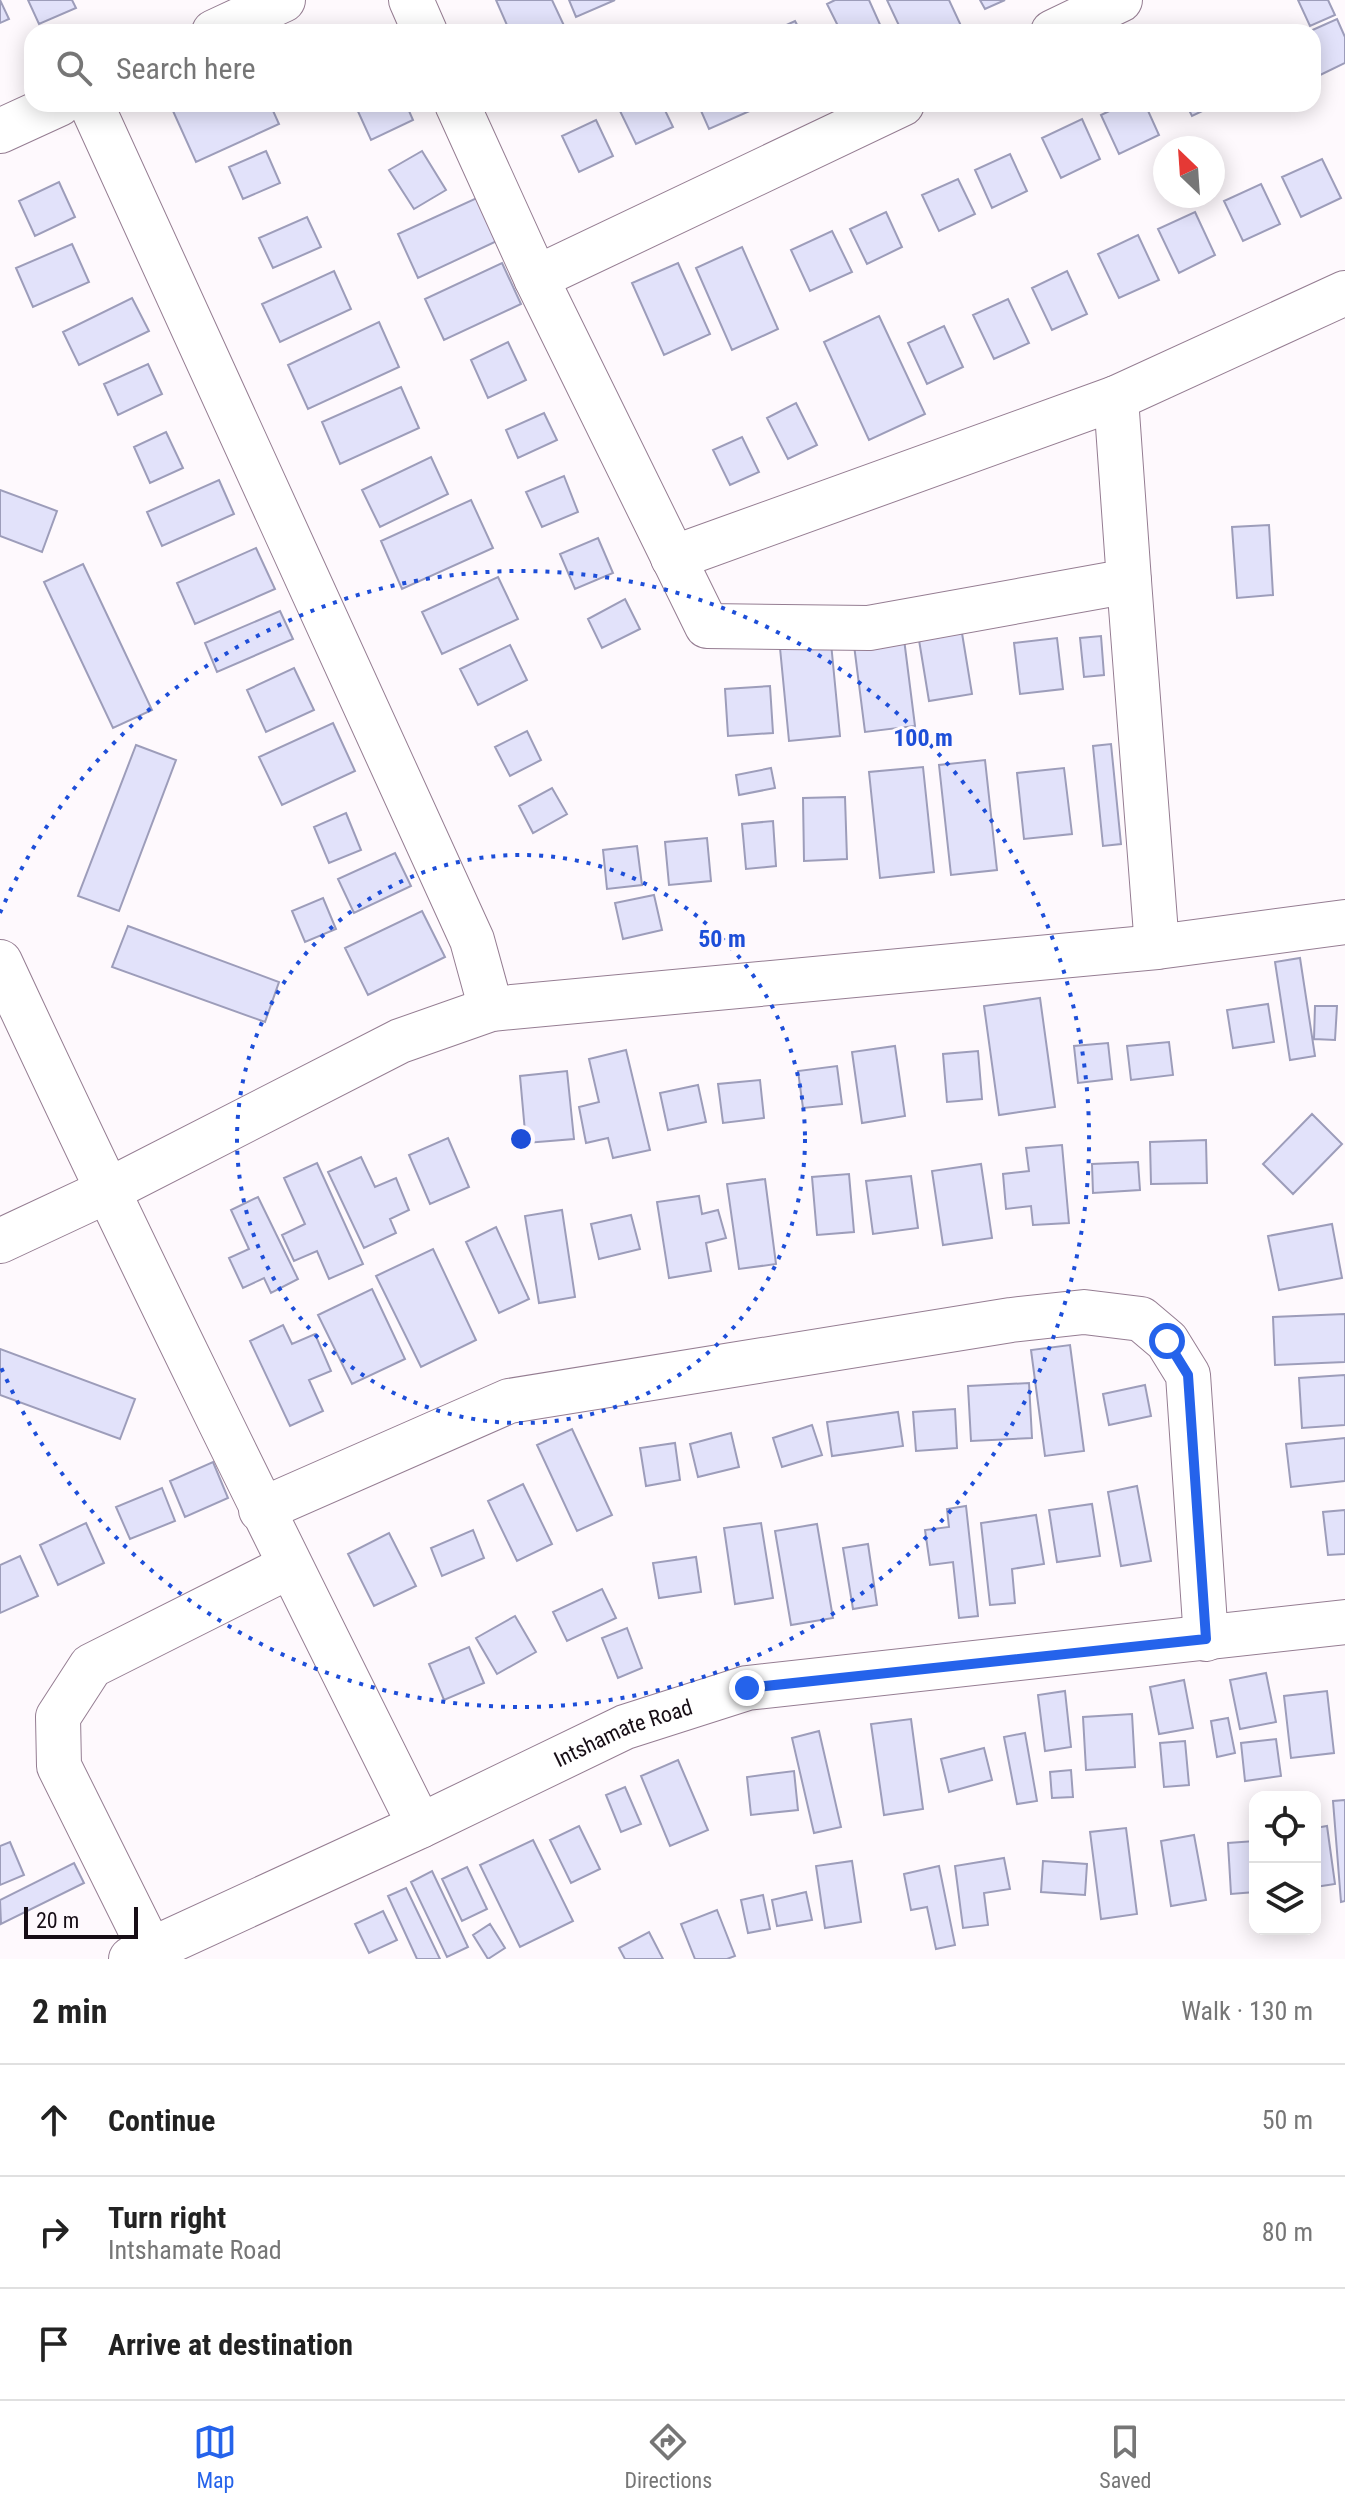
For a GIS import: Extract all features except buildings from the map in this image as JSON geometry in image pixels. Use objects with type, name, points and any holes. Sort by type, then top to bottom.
[{"type":"street","points":[[231,24],[283,0]]},
{"type":"street","points":[[411,0],[422,24]]},
{"type":"street","points":[[1070,24],[1120,0]]},
{"type":"street","points":[[0,131],[42,112]]},
{"type":"street","points":[[95,112],[472,940],[491,1009]]},
{"type":"street","points":[[461,112],[536,278],[707,626],[869,628],[1129,581]]},
{"type":"street","points":[[536,278],[885,112]]},
{"type":"street","points":[[673,558],[1116,398],[1345,293]]},
{"type":"street","points":[[1116,398],[1157,947]]},
{"type":"street","points":[[0,1241],[107,1191],[400,1041],[491,1009],[1157,947],[1345,922]]},
{"type":"street","points":[[0,962],[261,1510],[420,1826]]},
{"type":"street","points":[[261,1510],[509,1401],[1011,1320],[1084,1312],[1141,1319],[1167,1341],[1188,1375],[1206,1639]]},
{"type":"street","points":[[146,1956],[59,1766],[58,1717],[91,1666],[290,1566]]},
{"type":"street","name":"Intshamate Road","points":[[146,1956],[625,1727],[747,1688],[1345,1622]]},
{"type":"route","points":[[747,1688],[1206,1639],[1188,1375],[1167,1341]]}]
